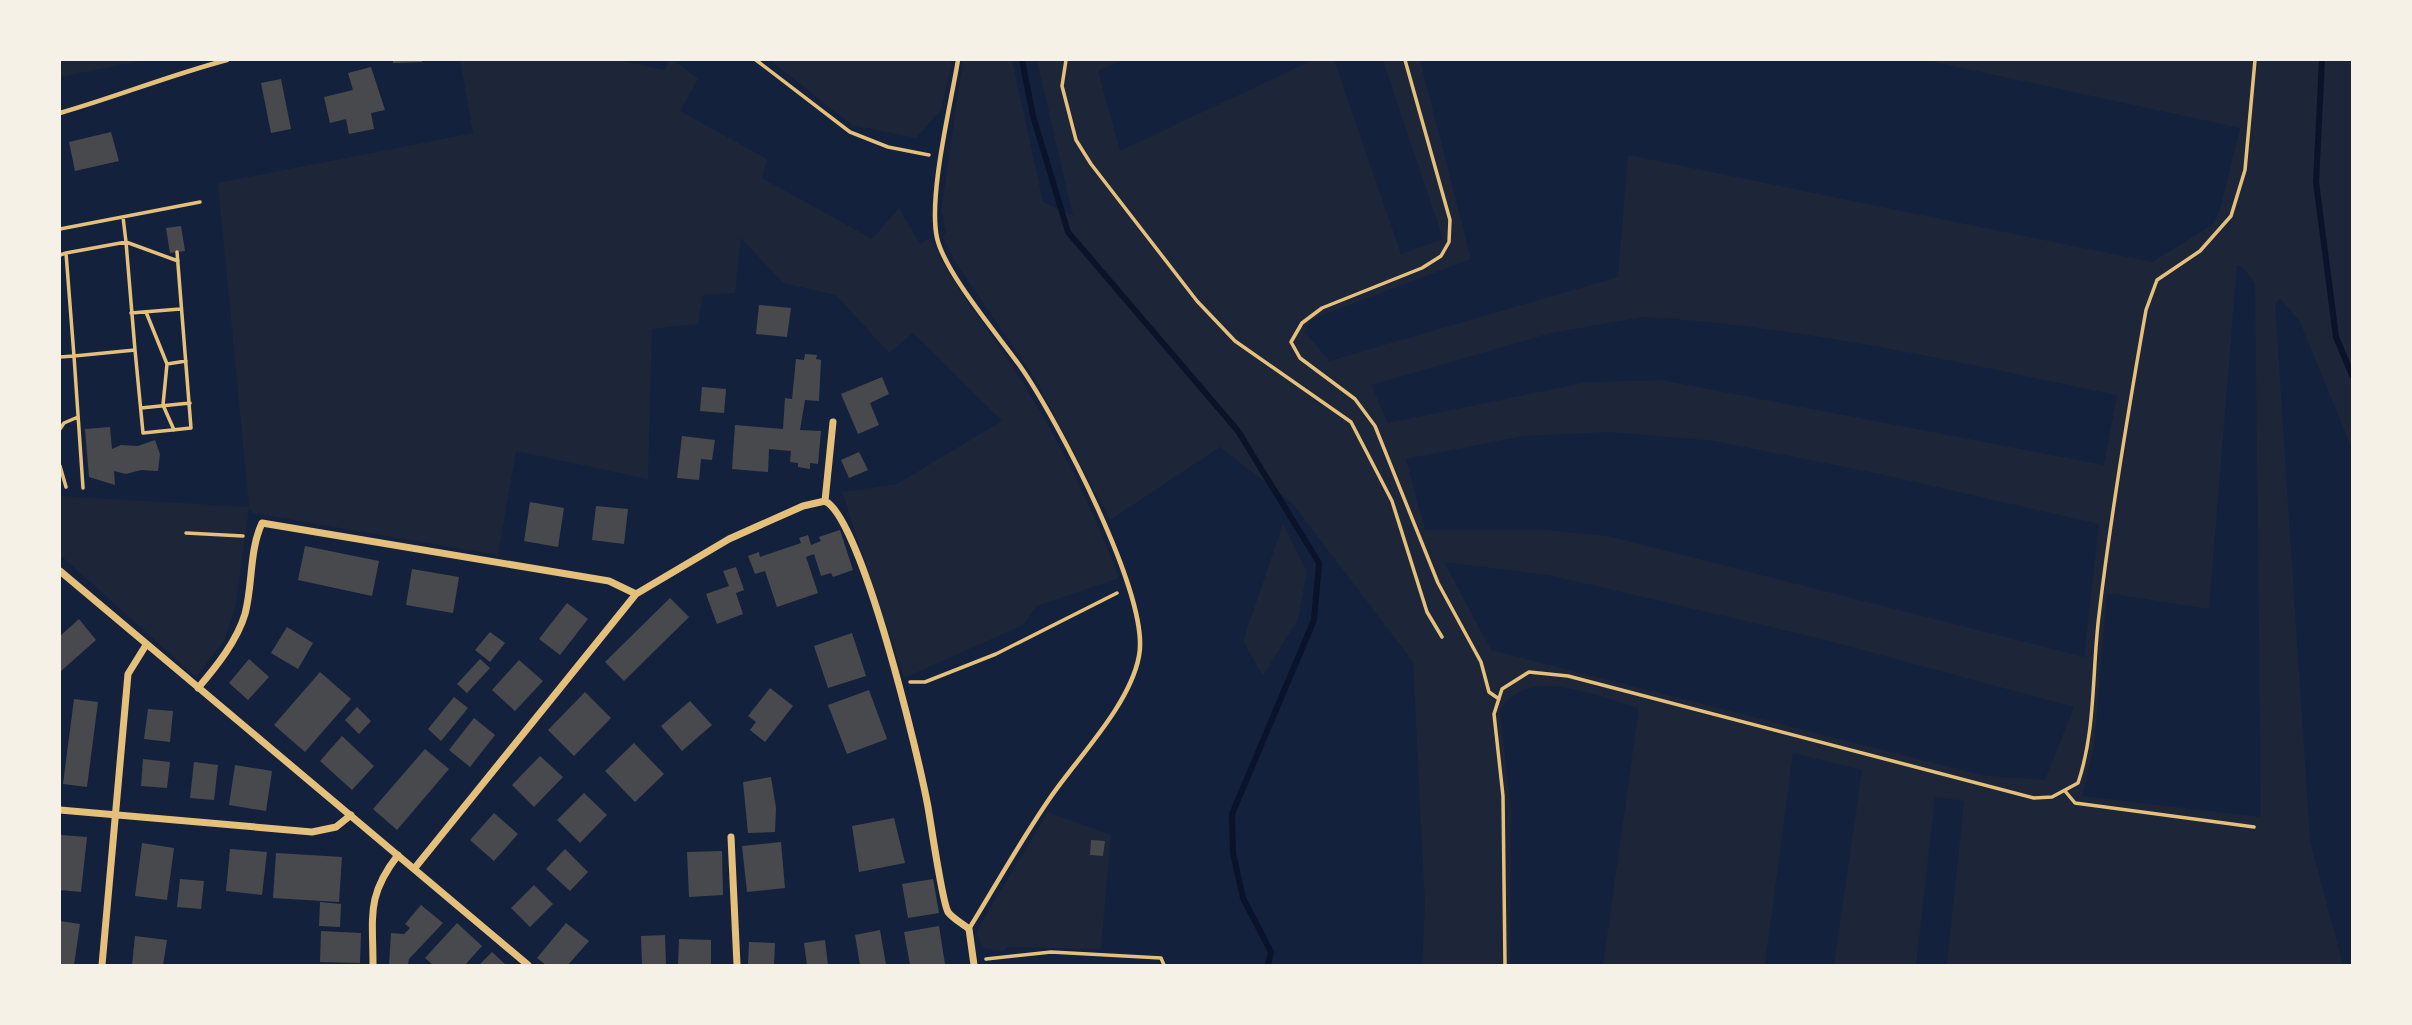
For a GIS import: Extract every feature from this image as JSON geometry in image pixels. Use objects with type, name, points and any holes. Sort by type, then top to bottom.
[{"type":"street","points":[[825,501],[833,422]]},
{"type":"street","points":[[414,869],[636,594],[729,539],[803,506],[825,501]]},
{"type":"street","points":[[825,501],[836,512],[856,550],[898,681],[926,797],[948,911],[969,929],[974,965]]},
{"type":"street","points":[[198,688],[220,663],[245,615],[256,536],[262,523],[609,581],[636,594]]},
{"type":"street","points":[[60,571],[528,965]]},
{"type":"street","points":[[102,965],[128,674],[146,645]]},
{"type":"street","points":[[60,810],[312,832],[336,827],[351,815]]},
{"type":"street","points":[[730,837],[737,965]]},
{"type":"street","points":[[373,965],[374,897],[381,877],[398,855]]},
{"type":"lane","points":[[60,113],[118,96],[174,74],[227,60]]},
{"type":"lane","points":[[958,60],[935,212],[937,239],[950,267],[1030,381],[1104,520],[1139,621],[1140,654],[1130,686],[1048,801],[969,929]]},
{"type":"path","points":[[756,60],[850,132],[888,147],[942,158]]},
{"type":"path","points":[[1066,60],[1062,86],[1076,140],[1091,164],[1197,301],[1236,341],[1351,422],[1392,502],[1427,612],[1442,637]]},
{"type":"path","points":[[1405,60],[1450,220],[1449,242],[1441,256],[1422,268],[1322,307],[1301,323],[1291,342],[1300,358],[1355,399],[1375,426],[1438,583],[1481,662],[1489,692],[1499,699]]},
{"type":"path","points":[[1505,965],[1503,796],[1494,714],[1502,689],[1529,672],[1568,676],[2034,798],[2052,797],[2078,783],[2087,756],[2093,663],[2110,522],[2146,310],[2157,281],[2200,251],[2231,216],[2245,170],[2255,60]]},
{"type":"path","points":[[60,229],[201,202]]},
{"type":"path","points":[[123,217],[144,433],[191,428],[177,252]]},
{"type":"path","points":[[60,254],[126,242],[178,261]]},
{"type":"path","points":[[66,253],[83,488]]},
{"type":"path","points":[[131,313],[180,309]]},
{"type":"path","points":[[146,312],[167,364],[163,405],[174,430]]},
{"type":"path","points":[[60,357],[135,350]]},
{"type":"path","points":[[167,364],[186,361]]},
{"type":"path","points":[[141,408],[190,403]]},
{"type":"path","points":[[60,429],[64,423],[78,417]]},
{"type":"path","points":[[60,466],[66,487]]},
{"type":"path","points":[[186,533],[256,536]]},
{"type":"path","points":[[898,681],[925,682],[942,676],[1016,644],[1128,589]]},
{"type":"path","points":[[2065,791],[2076,803],[2254,827]]},
{"type":"path","points":[[1004,956],[1065,953],[1161,958],[1164,965]]},
{"type":"shaded area","points":[[60,60],[145,60],[60,77]]},
{"type":"shaded area","points":[[460,60],[617,60],[665,70],[669,60],[674,60],[698,79],[680,111],[767,159],[762,178],[872,239],[899,208],[920,244],[930,238],[950,275],[1034,401],[1074,475],[1119,578],[1037,606],[1023,625],[904,678],[842,492],[897,484],[1002,421],[913,333],[889,353],[836,295],[783,283],[741,238],[735,293],[703,295],[698,324],[652,329],[648,479],[516,451],[498,555],[253,513],[249,508],[235,609],[224,641],[196,677],[60,555],[60,496],[249,507],[218,183],[473,133]]},
{"type":"shaded area","points":[[770,60],[952,60],[941,110],[916,138],[852,125]]},
{"type":"shaded area","points":[[963,60],[1012,60],[1043,202],[1073,216],[1037,60],[1122,60],[1098,71],[1120,151],[1313,60],[1334,60],[1401,254],[1443,239],[1383,60],[1420,60],[1471,259],[1312,319],[1305,332],[1329,361],[1618,277],[1628,155],[2152,262],[2212,225],[2220,210],[2240,128],[1926,60],[2352,60],[2352,449],[2300,322],[2280,298],[2275,304],[2310,841],[2343,965],[1947,965],[1964,801],[1935,797],[1916,965],[1834,965],[1862,770],[1793,753],[1765,965],[1603,965],[1639,708],[1584,692],[1545,686],[1512,696],[1500,710],[1511,810],[1510,965],[1422,965],[1425,906],[1413,662],[1293,504],[1220,447],[1110,520],[1034,377],[956,263],[943,237],[946,231],[941,211]],"holes":[[[2237,265],[2242,266],[2255,284],[2261,817],[2082,796],[2094,747],[2107,593],[2209,609]],[[1643,317],[1762,328],[1881,347],[2117,395],[2104,465],[1661,380],[1588,382],[1388,423],[1371,385],[1551,333]],[[1611,432],[1715,441],[1880,474],[2099,524],[2084,657],[1608,536],[1546,530],[1425,530],[1406,459],[1524,436]],[[1444,562],[1549,575],[1818,638],[2074,707],[2045,780],[1981,775],[1491,650]]]},
{"type":"shaded area","points":[[1283,524],[1307,572],[1298,619],[1263,676],[1243,641]]},
{"type":"shaded area","points":[[1048,812],[1111,835],[1101,949],[1008,947],[1003,951],[983,948],[977,934],[980,925]]},
{"type":"building","points":[[393,60],[422,60],[422,62],[393,63]]},
{"type":"building","points":[[371,67],[385,110],[371,113],[374,129],[349,134],[346,119],[330,123],[324,97],[353,90],[348,73]]},
{"type":"building","points":[[281,79],[291,129],[271,133],[261,83]]},
{"type":"building","points":[[111,132],[119,161],[75,171],[69,142]]},
{"type":"building","points":[[181,226],[185,251],[170,253],[166,228]]},
{"type":"building","points":[[759,305],[791,308],[787,337],[756,334]]},
{"type":"building","points":[[805,354],[817,355],[816,359],[821,360],[819,401],[805,400],[800,430],[821,431],[818,464],[810,463],[810,469],[798,467],[798,463],[790,462],[791,451],[769,449],[768,472],[732,469],[735,425],[783,429],[785,398],[792,399],[796,359],[804,360]]},
{"type":"building","points":[[882,377],[889,394],[870,403],[879,425],[858,434],[841,394]]},
{"type":"building","points":[[702,387],[726,389],[724,413],[700,411]]},
{"type":"building","points":[[110,427],[112,449],[121,445],[138,446],[155,440],[160,454],[158,471],[141,470],[126,474],[114,471],[115,485],[89,477],[85,429]]},
{"type":"building","points":[[682,436],[715,440],[712,460],[701,459],[699,480],[677,478]]},
{"type":"building","points":[[859,452],[868,470],[849,478],[841,460]]},
{"type":"building","points":[[530,502],[564,508],[558,547],[524,541]]},
{"type":"building","points":[[596,506],[628,509],[624,544],[592,540]]},
{"type":"building","points":[[840,530],[853,570],[833,577],[831,573],[821,576],[814,554],[806,557],[818,593],[777,607],[765,571],[755,574],[748,556],[759,552],[760,557],[801,543],[799,538],[808,535],[811,545],[821,541],[819,537]]},
{"type":"building","points":[[305,546],[379,561],[372,596],[298,580]]},
{"type":"building","points":[[736,567],[744,590],[736,593],[743,614],[717,624],[706,594],[729,586],[723,571]]},
{"type":"building","points":[[412,569],[459,577],[453,613],[406,605]]},
{"type":"building","points":[[670,598],[689,617],[624,681],[605,662]]},
{"type":"building","points":[[567,603],[588,619],[560,655],[539,639]]},
{"type":"building","points":[[79,619],[96,640],[61,671],[60,636]]},
{"type":"building","points":[[287,627],[313,643],[298,669],[271,653]]},
{"type":"building","points":[[490,632],[505,643],[490,662],[475,650]]},
{"type":"building","points":[[852,633],[866,676],[828,688],[814,646]]},
{"type":"building","points":[[249,659],[269,677],[248,700],[229,683]]},
{"type":"building","points":[[480,659],[490,668],[467,693],[457,684]]},
{"type":"building","points":[[519,660],[543,681],[515,711],[492,690]]},
{"type":"building","points":[[320,672],[351,699],[305,752],[274,725]]},
{"type":"building","points":[[770,688],[793,706],[765,742],[750,730],[756,722],[748,716]]},
{"type":"building","points":[[869,690],[887,739],[847,754],[828,705]]},
{"type":"building","points":[[585,692],[611,718],[574,756],[548,730]]},
{"type":"building","points":[[454,697],[468,708],[441,741],[428,729]]},
{"type":"building","points":[[74,699],[98,702],[87,787],[63,784]]},
{"type":"building","points":[[690,701],[712,725],[682,751],[661,726]]},
{"type":"building","points":[[357,707],[371,721],[359,734],[345,720]]},
{"type":"building","points":[[148,709],[173,711],[170,742],[144,739]]},
{"type":"building","points":[[474,718],[495,735],[470,767],[449,750]]},
{"type":"building","points":[[342,736],[374,766],[352,790],[320,761]]},
{"type":"building","points":[[634,743],[664,774],[635,802],[605,771]]},
{"type":"building","points":[[425,749],[449,769],[397,830],[373,809]]},
{"type":"building","points":[[540,756],[563,777],[534,807],[512,785]]},
{"type":"building","points":[[143,759],[170,762],[167,788],[141,786]]},
{"type":"building","points":[[194,762],[218,765],[214,800],[190,798]]},
{"type":"building","points":[[235,765],[272,771],[266,811],[229,805]]},
{"type":"building","points":[[771,777],[776,808],[775,832],[748,833],[743,782]]},
{"type":"building","points":[[584,793],[607,815],[580,843],[557,820]]},
{"type":"building","points":[[494,813],[518,834],[494,861],[470,840]]},
{"type":"building","points":[[894,818],[905,863],[859,872],[852,826]]},
{"type":"building","points":[[61,835],[87,837],[81,892],[60,890]]},
{"type":"building","points":[[1091,840],[1105,841],[1103,856],[1090,855]]},
{"type":"building","points":[[781,842],[785,888],[747,892],[742,846]]},
{"type":"building","points":[[142,843],[174,848],[167,900],[135,896]]},
{"type":"building","points":[[230,849],[267,852],[262,895],[226,891]]},
{"type":"building","points":[[565,849],[588,872],[570,891],[546,869]]},
{"type":"building","points":[[722,851],[723,895],[689,897],[687,852]]},
{"type":"building","points":[[276,853],[342,857],[339,902],[273,898]]},
{"type":"building","points":[[180,879],[204,881],[201,909],[177,907]]},
{"type":"building","points":[[933,879],[939,913],[908,918],[902,884]]},
{"type":"building","points":[[534,885],[553,904],[530,927],[511,908]]},
{"type":"building","points":[[320,902],[341,904],[340,927],[319,926]]},
{"type":"building","points":[[421,905],[443,923],[409,959],[408,965],[389,965],[391,933],[404,934],[410,928],[405,924]]},
{"type":"building","points":[[60,921],[80,924],[74,965],[60,965]]},
{"type":"building","points":[[457,923],[482,946],[465,965],[433,965],[425,958]]},
{"type":"building","points":[[566,923],[589,941],[568,965],[546,965],[537,958]]},
{"type":"building","points":[[939,926],[945,964],[910,965],[904,932]]},
{"type":"building","points":[[880,930],[886,965],[860,965],[855,935]]},
{"type":"building","points":[[321,931],[361,933],[360,963],[320,962]]},
{"type":"building","points":[[665,935],[666,965],[642,965],[641,936]]},
{"type":"building","points":[[135,936],[167,940],[163,965],[132,965]]},
{"type":"building","points":[[679,939],[711,940],[711,965],[678,965]]},
{"type":"building","points":[[825,940],[828,965],[807,965],[804,943]]},
{"type":"building","points":[[749,942],[775,943],[774,965],[748,965]]},
{"type":"building","points":[[492,952],[506,965],[479,965]]},
{"type":"waterway","points":[[1022,60],[1033,116],[1068,232],[1238,431],[1319,563],[1314,620],[1232,814],[1233,853],[1243,898],[1271,952],[1268,965]]},
{"type":"waterway","points":[[2322,60],[2316,182],[2336,337],[2352,375]]}]
